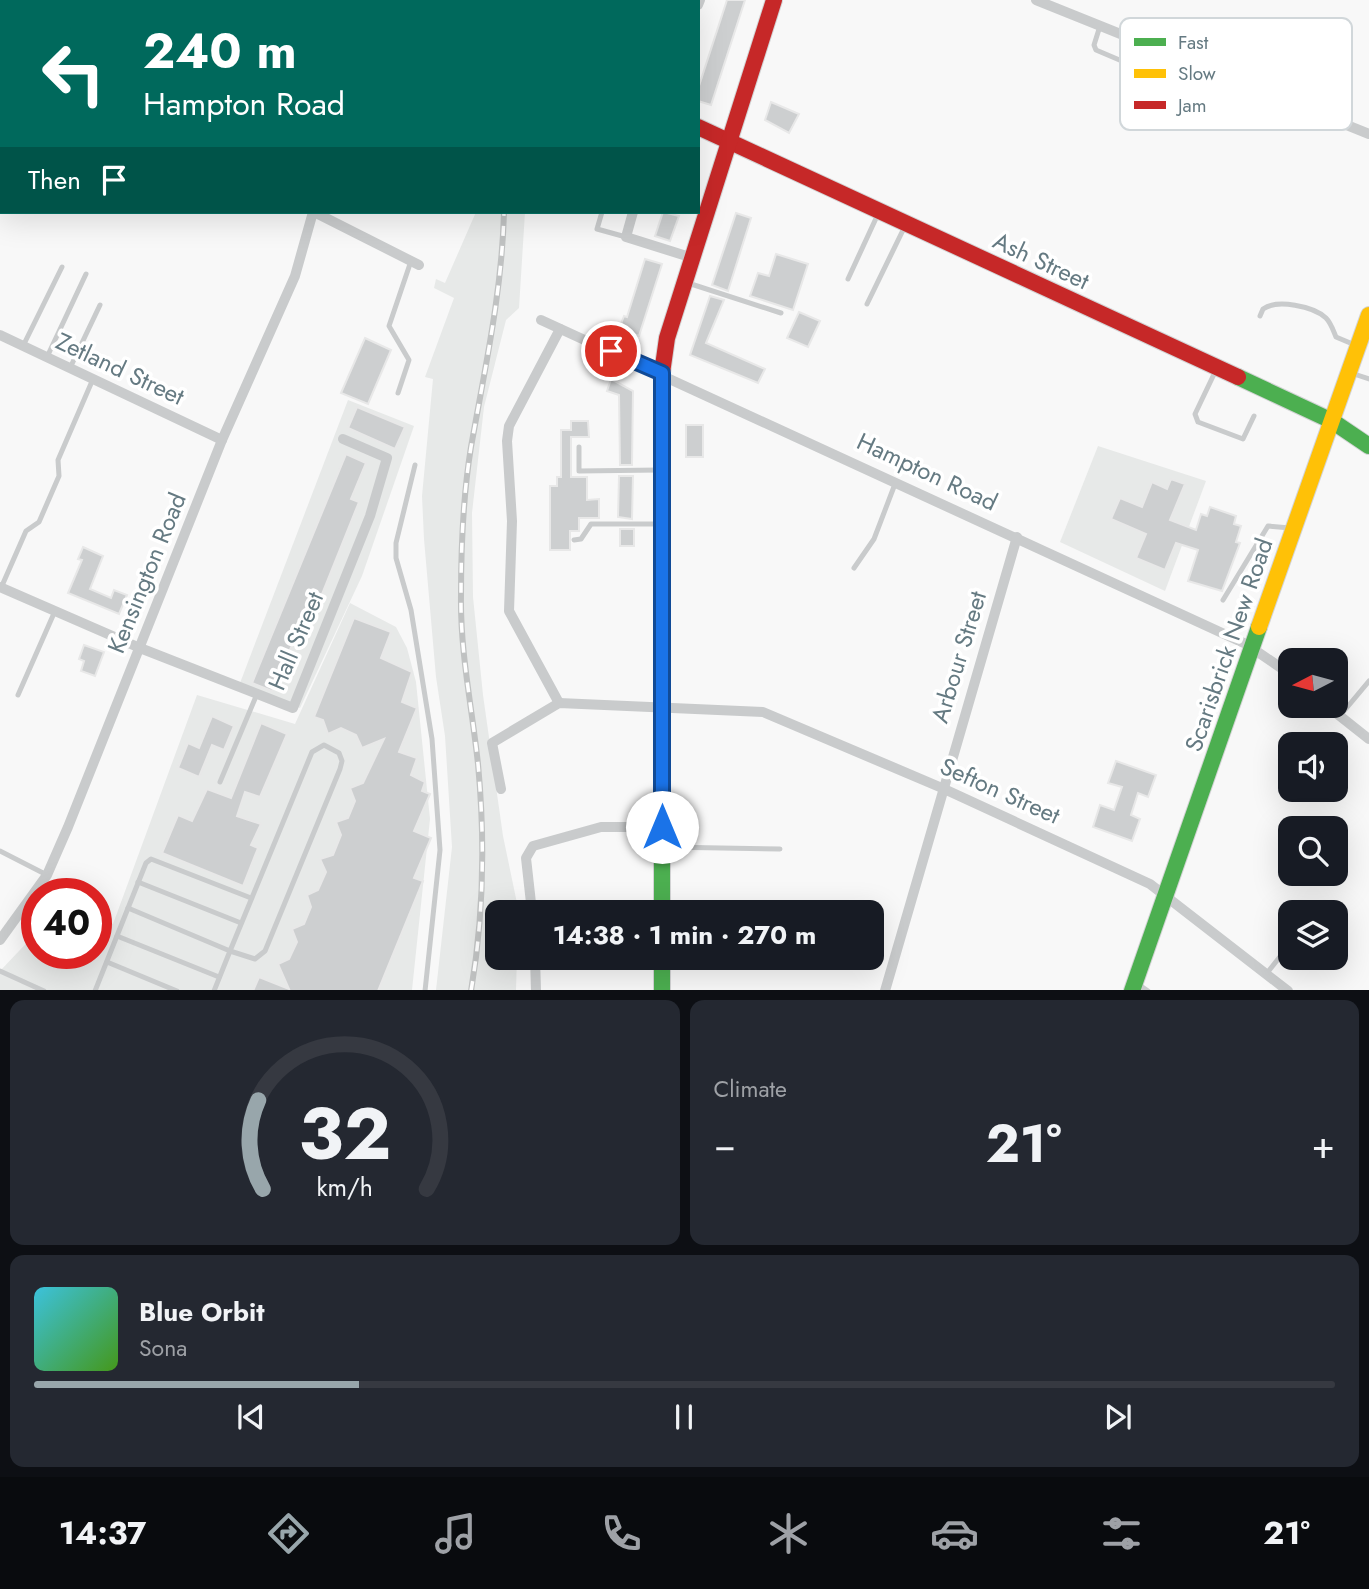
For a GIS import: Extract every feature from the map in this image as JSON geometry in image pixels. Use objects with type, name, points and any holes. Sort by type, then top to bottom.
[{"type":"main road","points":[[662,900],[662,373],[667,338],[774,0]]},
{"type":"main road","name":"Ash Street","points":[[700,128],[1332,421],[1369,446]]},
{"type":"main road","name":"Scarisbrick New Road","points":[[1138,988],[1164,893],[1369,315]]},
{"type":"main road","points":[[662,970],[662,990]]},
{"type":"street","points":[[1036,0],[1120,34]]},
{"type":"street","points":[[1352,127],[1369,134]]},
{"type":"street","name":"Kensington Road","points":[[0,940],[47,875],[222,440],[295,276],[313,214]]},
{"type":"street","points":[[318,214],[415,263]]},
{"type":"street","points":[[633,214],[625,237],[693,258]]},
{"type":"street","name":"Hampton Road","points":[[541,320],[1017,537],[1253,648],[1278,666]]},
{"type":"street","points":[[501,789],[492,743],[559,703],[509,611],[512,521],[507,442],[509,426],[560,329]]},
{"type":"street","name":"Zetland Street","points":[[0,335],[222,440]]},
{"type":"street","name":"Hall Street","points":[[1,588],[139,648],[293,708],[370,516],[387,458],[343,439]]},
{"type":"street","name":"Arbour Street","points":[[886,990],[942,788],[1017,537]]},
{"type":"street","name":"Sefton Street","points":[[559,703],[763,712],[942,788],[1164,893],[1288,990]]},
{"type":"street","points":[[1340,718],[1369,739]]},
{"type":"street","points":[[531,900],[526,858],[533,846],[601,827],[662,827]]},
{"type":"street","points":[[535,970],[536,990]]},
{"type":"lane","points":[[1100,26],[1094,45],[1096,51],[1120,61]]},
{"type":"lane","points":[[848,279],[880,211]]},
{"type":"lane","points":[[601,214],[597,229],[625,237]]},
{"type":"lane","points":[[867,304],[906,223]]},
{"type":"lane","points":[[398,393],[409,360],[389,326],[415,263]]},
{"type":"lane","points":[[23,346],[62,267]]},
{"type":"lane","points":[[47,358],[86,274]]},
{"type":"lane","points":[[685,282],[781,313]]},
{"type":"lane","points":[[1260,316],[1263,309],[1278,304],[1318,313],[1328,320],[1336,337],[1357,346]]},
{"type":"lane","points":[[70,368],[100,305]]},
{"type":"lane","points":[[1217,367],[1200,401],[1196,418],[1202,424],[1243,439],[1254,416]]},
{"type":"lane","points":[[1348,372],[1369,379]]},
{"type":"lane","points":[[1,588],[26,531],[39,522],[59,476],[60,456],[93,379]]},
{"type":"lane","points":[[579,446],[579,471],[662,470]]},
{"type":"lane","points":[[415,465],[396,550],[411,610],[432,739],[440,850],[425,990]]},
{"type":"lane","points":[[855,568],[874,538],[896,481]]},
{"type":"lane","points":[[574,540],[581,540],[591,524],[662,524]]},
{"type":"lane","points":[[1223,600],[1268,526],[1293,529]]},
{"type":"lane","points":[[18,695],[55,611]]},
{"type":"lane","points":[[1348,706],[1369,681]]},
{"type":"lane","points":[[220,782],[257,694]]},
{"type":"lane","points":[[128,908],[230,951],[255,959],[265,951],[340,769],[342,761],[334,749],[324,745],[312,752],[251,898],[230,951],[214,990]]},
{"type":"lane","points":[[662,847],[780,849]]},
{"type":"lane","points":[[0,851],[47,875]]},
{"type":"lane","points":[[112,949],[146,863],[155,859],[251,898]]},
{"type":"lane","points":[[138,883],[241,923]]},
{"type":"lane","points":[[117,936],[219,977]]},
{"type":"lane","points":[[1267,974],[1278,960]]},
{"type":"lane","points":[[112,964],[177,990]]},
{"type":"lane","points":[[97,990],[104,969]]},
{"type":"lane","points":[[0,971],[44,990]]},
{"type":"shaded area","points":[[475,214],[525,214],[519,308],[506,320],[484,407],[472,513],[473,597],[483,695],[503,836],[516,900],[485,900],[485,970],[517,970],[516,990],[436,990],[452,847],[445,736],[436,677],[424,539],[422,496],[433,379],[425,377],[454,298],[434,288],[436,279],[445,283]]},
{"type":"shaded area","points":[[348,400],[414,426],[362,576],[300,708],[240,683]]},
{"type":"shaded area","points":[[1098,446],[1206,481],[1165,591],[1060,542]]},
{"type":"shaded area","points":[[350,603],[396,627],[407,648],[416,682],[430,819],[412,990],[0,990],[0,971],[21,949],[21,969],[112,969],[112,924],[197,695],[295,724]]},
{"type":"building","points":[[727,0],[745,0],[711,105],[700,102],[700,83]]},
{"type":"building","points":[[771,102],[799,114],[789,133],[765,120]]},
{"type":"building","points":[[736,213],[751,218],[728,291],[712,285]]},
{"type":"building","points":[[662,214],[679,216],[670,241],[655,236]]},
{"type":"building","points":[[776,254],[808,264],[793,310],[750,296],[758,273],[769,276]]},
{"type":"building","points":[[645,259],[662,264],[639,336],[619,329],[624,316],[627,317]]},
{"type":"building","points":[[710,296],[724,300],[706,343],[765,369],[758,383],[690,355]]},
{"type":"building","points":[[799,312],[820,321],[808,347],[787,338]]},
{"type":"building","points":[[365,338],[391,350],[368,404],[341,393]]},
{"type":"building","points":[[611,379],[633,391],[632,465],[620,465],[619,395],[607,391]]},
{"type":"building","points":[[357,407],[405,427],[395,449],[348,428]]},
{"type":"building","points":[[571,421],[588,421],[589,437],[571,437],[571,477],[587,477],[587,500],[599,499],[599,518],[579,518],[579,531],[570,531],[570,550],[550,550],[550,486],[557,486],[557,477],[561,477],[561,430],[571,430]]},
{"type":"building","points":[[686,425],[703,425],[703,457],[686,457]]},
{"type":"building","points":[[346,454],[366,463],[351,499],[359,502],[316,609],[309,606],[272,691],[252,683]]},
{"type":"building","points":[[619,476],[633,476],[632,519],[618,517]]},
{"type":"building","points":[[1171,479],[1185,484],[1170,520],[1196,530],[1201,514],[1207,516],[1210,507],[1236,516],[1234,524],[1241,526],[1236,542],[1240,543],[1222,591],[1188,581],[1198,550],[1176,543],[1165,570],[1136,558],[1146,534],[1111,519],[1120,498],[1142,507],[1152,482],[1167,489]]},
{"type":"building","points":[[620,529],[634,529],[634,546],[620,546]]},
{"type":"building","points":[[83,547],[103,556],[90,589],[111,598],[114,590],[127,595],[119,614],[68,593],[82,560],[78,559]]},
{"type":"building","points":[[354,618],[391,632],[381,658],[412,672],[402,702],[417,708],[399,752],[417,758],[411,775],[425,782],[422,791],[430,794],[414,831],[431,838],[414,878],[423,881],[378,990],[253,990],[259,977],[289,989],[278,964],[289,959],[297,942],[292,929],[304,924],[311,907],[307,895],[318,890],[326,872],[320,859],[333,855],[341,835],[336,822],[348,818],[355,801],[350,788],[363,783],[384,739],[362,748],[356,735],[341,728],[328,734],[323,720],[314,717]]},
{"type":"building","points":[[84,645],[104,652],[95,676],[81,671],[84,661],[79,659]]},
{"type":"building","points":[[212,716],[234,726],[224,750],[212,745],[199,777],[178,768],[188,743],[199,748]]},
{"type":"building","points":[[261,723],[287,734],[260,797],[245,792],[237,816],[261,824],[251,845],[258,848],[243,886],[162,853],[178,815],[192,821],[207,789],[231,798]]},
{"type":"building","points":[[1116,761],[1156,775],[1148,797],[1138,793],[1131,815],[1140,819],[1132,841],[1093,827],[1100,805],[1114,810],[1122,787],[1108,783]]},
{"type":"railway","points":[[471,990],[481,906],[482,820],[478,764],[462,637],[462,540],[468,465],[496,301],[504,214]]},
{"type":"traffic: fast","points":[[1238,377],[1332,421],[1369,446]]},
{"type":"traffic: fast","points":[[662,518],[662,900]]},
{"type":"traffic: fast","points":[[1132,990],[1259,627]]},
{"type":"traffic: fast","points":[[662,970],[662,990]]},
{"type":"traffic: slow","points":[[1259,627],[1369,315]]},
{"type":"traffic: jam","points":[[662,518],[662,373],[667,338],[774,0]]},
{"type":"traffic: jam","points":[[700,128],[1238,377]]},
{"type":"route","points":[[611,351],[662,373],[662,827]]}]
